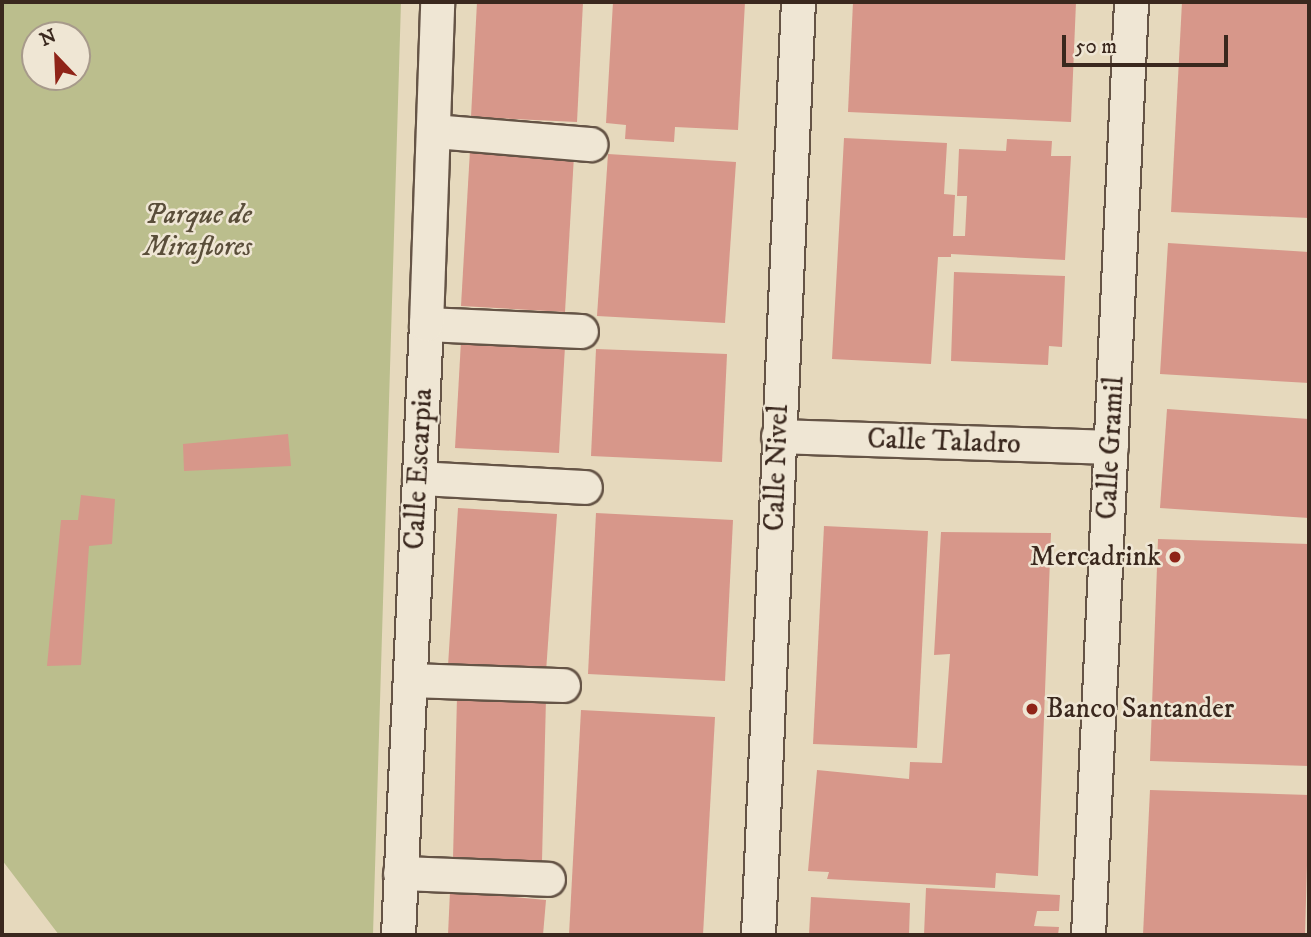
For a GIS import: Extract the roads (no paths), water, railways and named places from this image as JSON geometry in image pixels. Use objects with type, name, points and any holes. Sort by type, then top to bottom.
[{"type":"street","name":"Calle Escarpia","points":[[398,935],[426,324],[437,2]]},
{"type":"street","name":"Calle Nivel","points":[[758,935],[798,2]]},
{"type":"street","name":"Calle Gramil","points":[[1088,935],[1130,2]]},
{"type":"street","points":[[434,131],[590,144]]},
{"type":"street","points":[[426,324],[581,331]]},
{"type":"street","name":"Calle Taladro","points":[[778,436],[1111,447]]},
{"type":"street","points":[[419,478],[585,487]]},
{"type":"street","points":[[410,680],[563,685]]},
{"type":"street","points":[[400,873],[548,879]]},
{"type":"place","name":"Mercadrink","points":[[1175,557]]},
{"type":"place","name":"Banco Santander","points":[[1032,709]]},
{"type":"park label","name":"Parque de Miraflores","points":[[198,231]]}]
